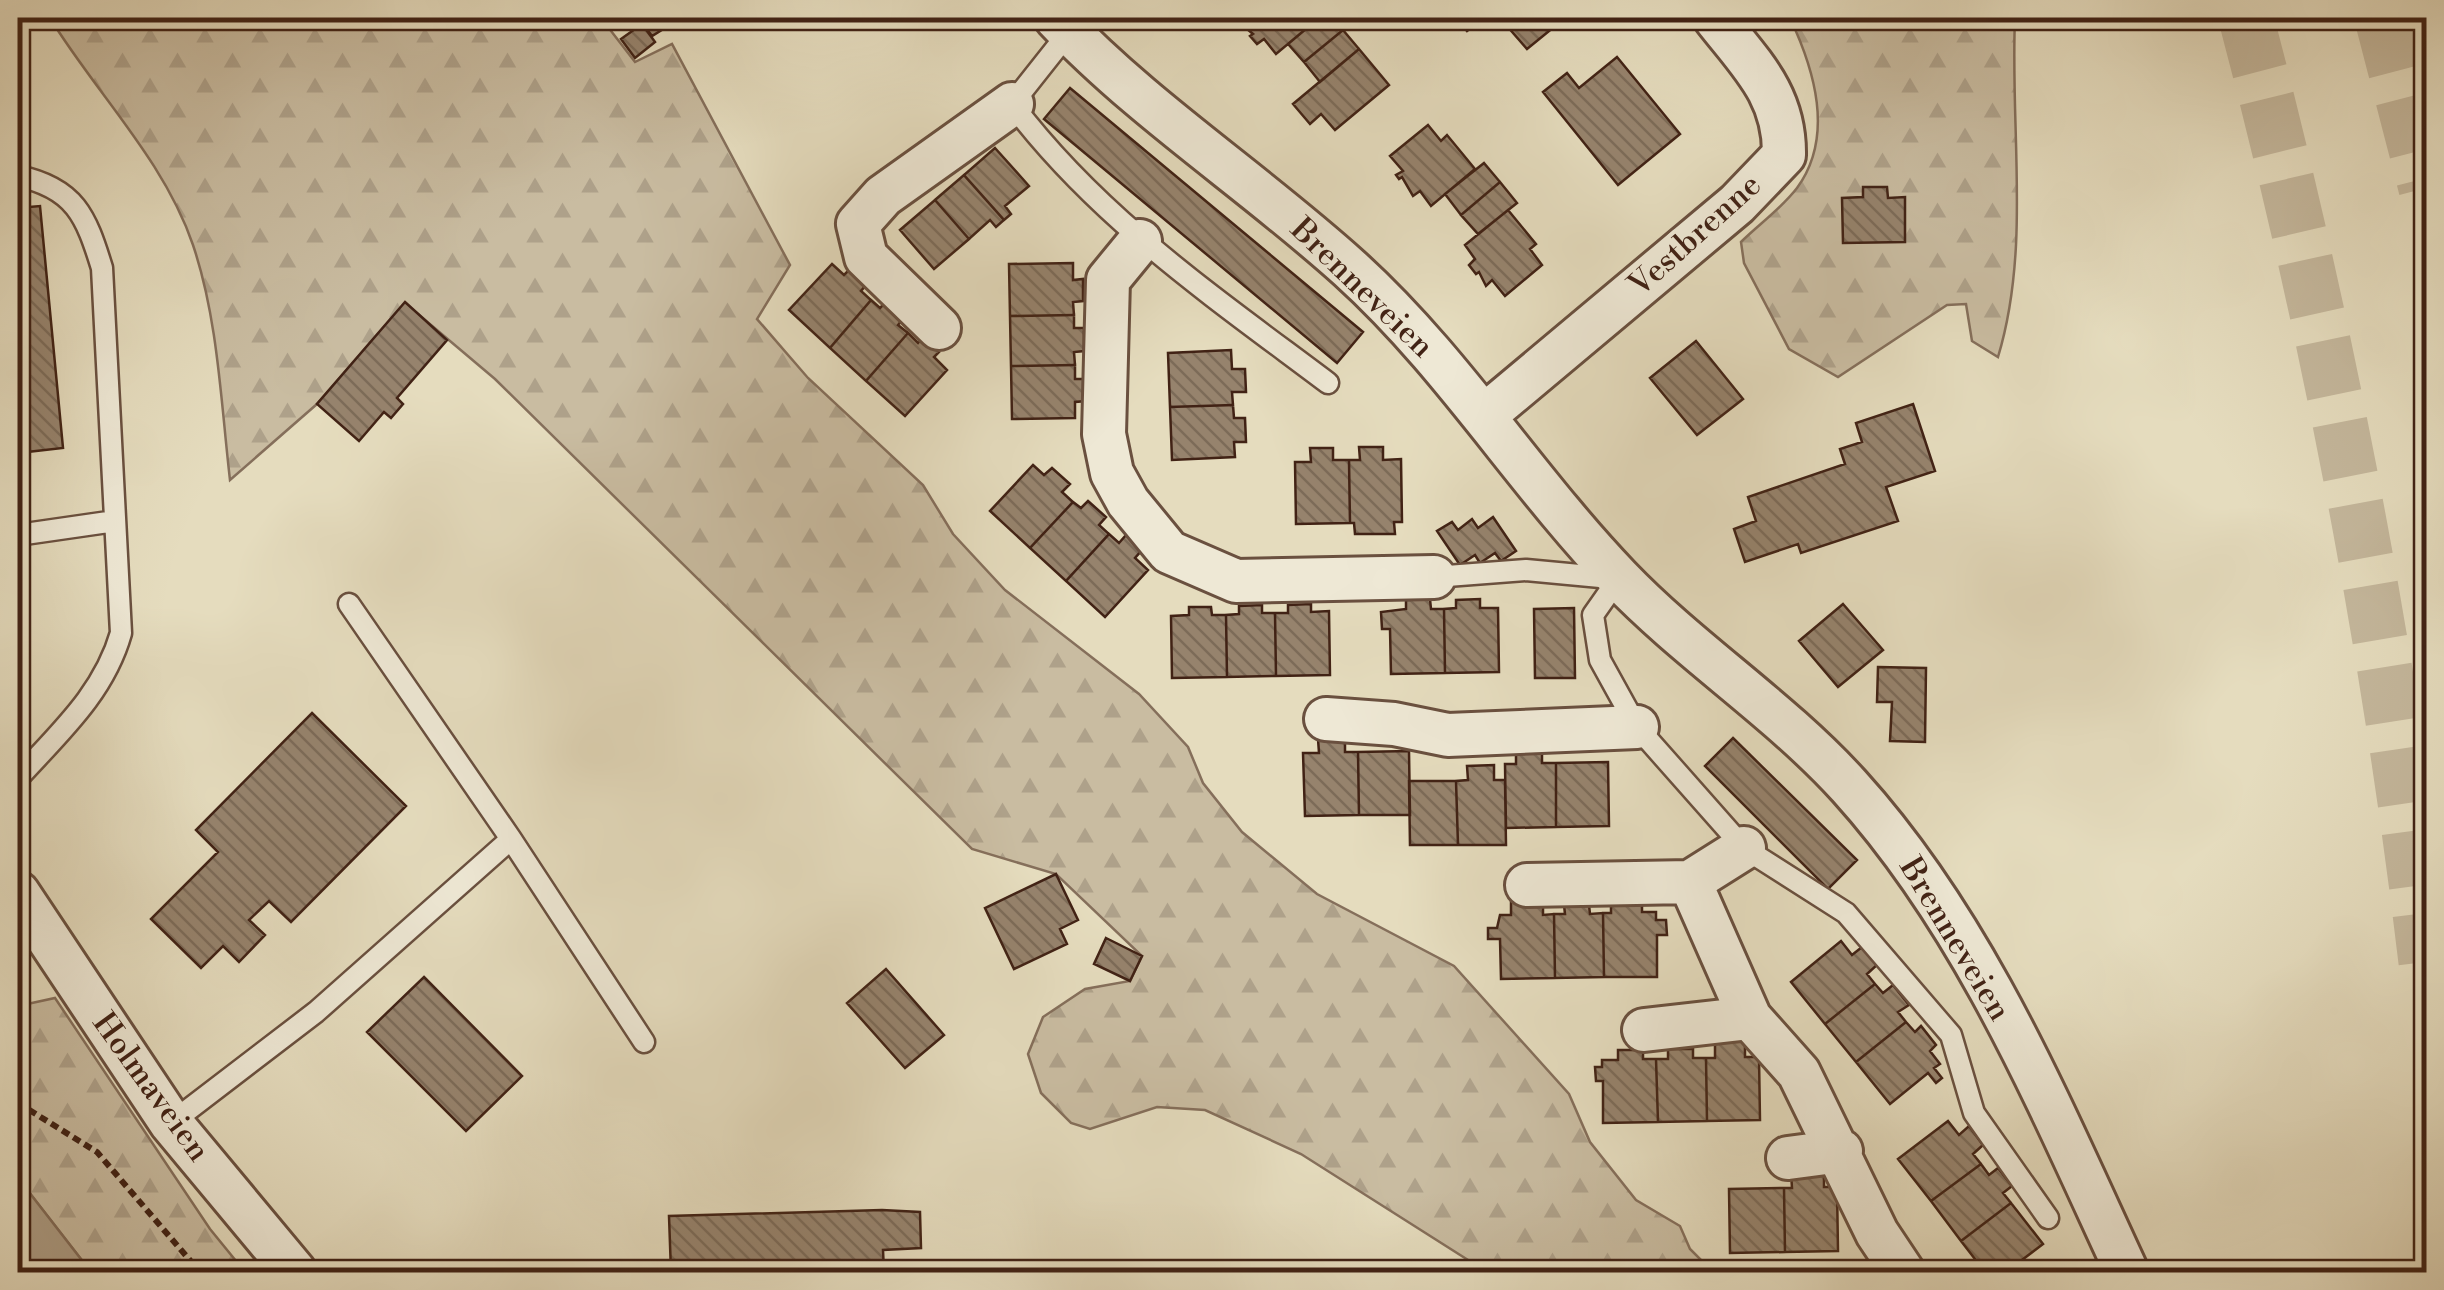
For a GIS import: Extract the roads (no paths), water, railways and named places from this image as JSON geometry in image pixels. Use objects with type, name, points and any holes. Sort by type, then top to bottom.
[{"type":"street","name":"Vestbrenne","points":[[1484,416],[1736,204],[1784,154],[1784,121],[1763,79],[1715,18]]},
{"type":"street","name":"Brenneveien","points":[[1062,24],[1348,267],[1414,331],[1619,578],[1846,783],[1931,886],[2058,1123],[2127,1272]]},
{"type":"street","name":"Brenneveien","points":[[939,328],[866,258],[858,224],[884,196],[1012,104]]},
{"type":"street","points":[[1140,241],[1108,280],[1104,434],[1120,488],[1169,552],[1236,580],[1434,577]]},
{"type":"street","points":[[1326,719],[1394,724],[1448,735],[1637,728]]},
{"type":"street","points":[[1527,885],[1690,882],[1744,848]]},
{"type":"street","points":[[1690,882],[1750,1018],[1799,1074],[1877,1233],[1903,1272]]},
{"type":"street","name":"Holmaveien","points":[[18,893],[171,1123],[295,1272]]},
{"type":"street","points":[[1644,1030],[1750,1018]]},
{"type":"street","points":[[1788,1158],[1840,1151]]},
{"type":"lane","name":"Brenneveien","points":[[1012,104],[1062,24]]},
{"type":"lane","points":[[1012,104],[1040,141],[1140,241],[1328,382]]},
{"type":"lane","points":[[18,176],[42,181],[67,196],[88,222],[102,268],[121,633],[111,668],[88,702],[18,778]]},
{"type":"lane","points":[[18,535],[115,522]]},
{"type":"lane","points":[[1434,577],[1526,570],[1619,578]]},
{"type":"lane","points":[[1619,578],[1592,615],[1600,660],[1637,728],[1744,848],[1846,913],[1951,1035],[1974,1113],[2048,1218]]},
{"type":"lane","points":[[348,604],[511,839],[644,1042]]},
{"type":"lane","points":[[171,1123],[316,1012],[511,839]]},
{"type":"tunnel","points":[[2246,18],[2303,252],[2352,487],[2393,724],[2426,962]]},
{"type":"tunnel","points":[[2382,18],[2426,188]]}]
